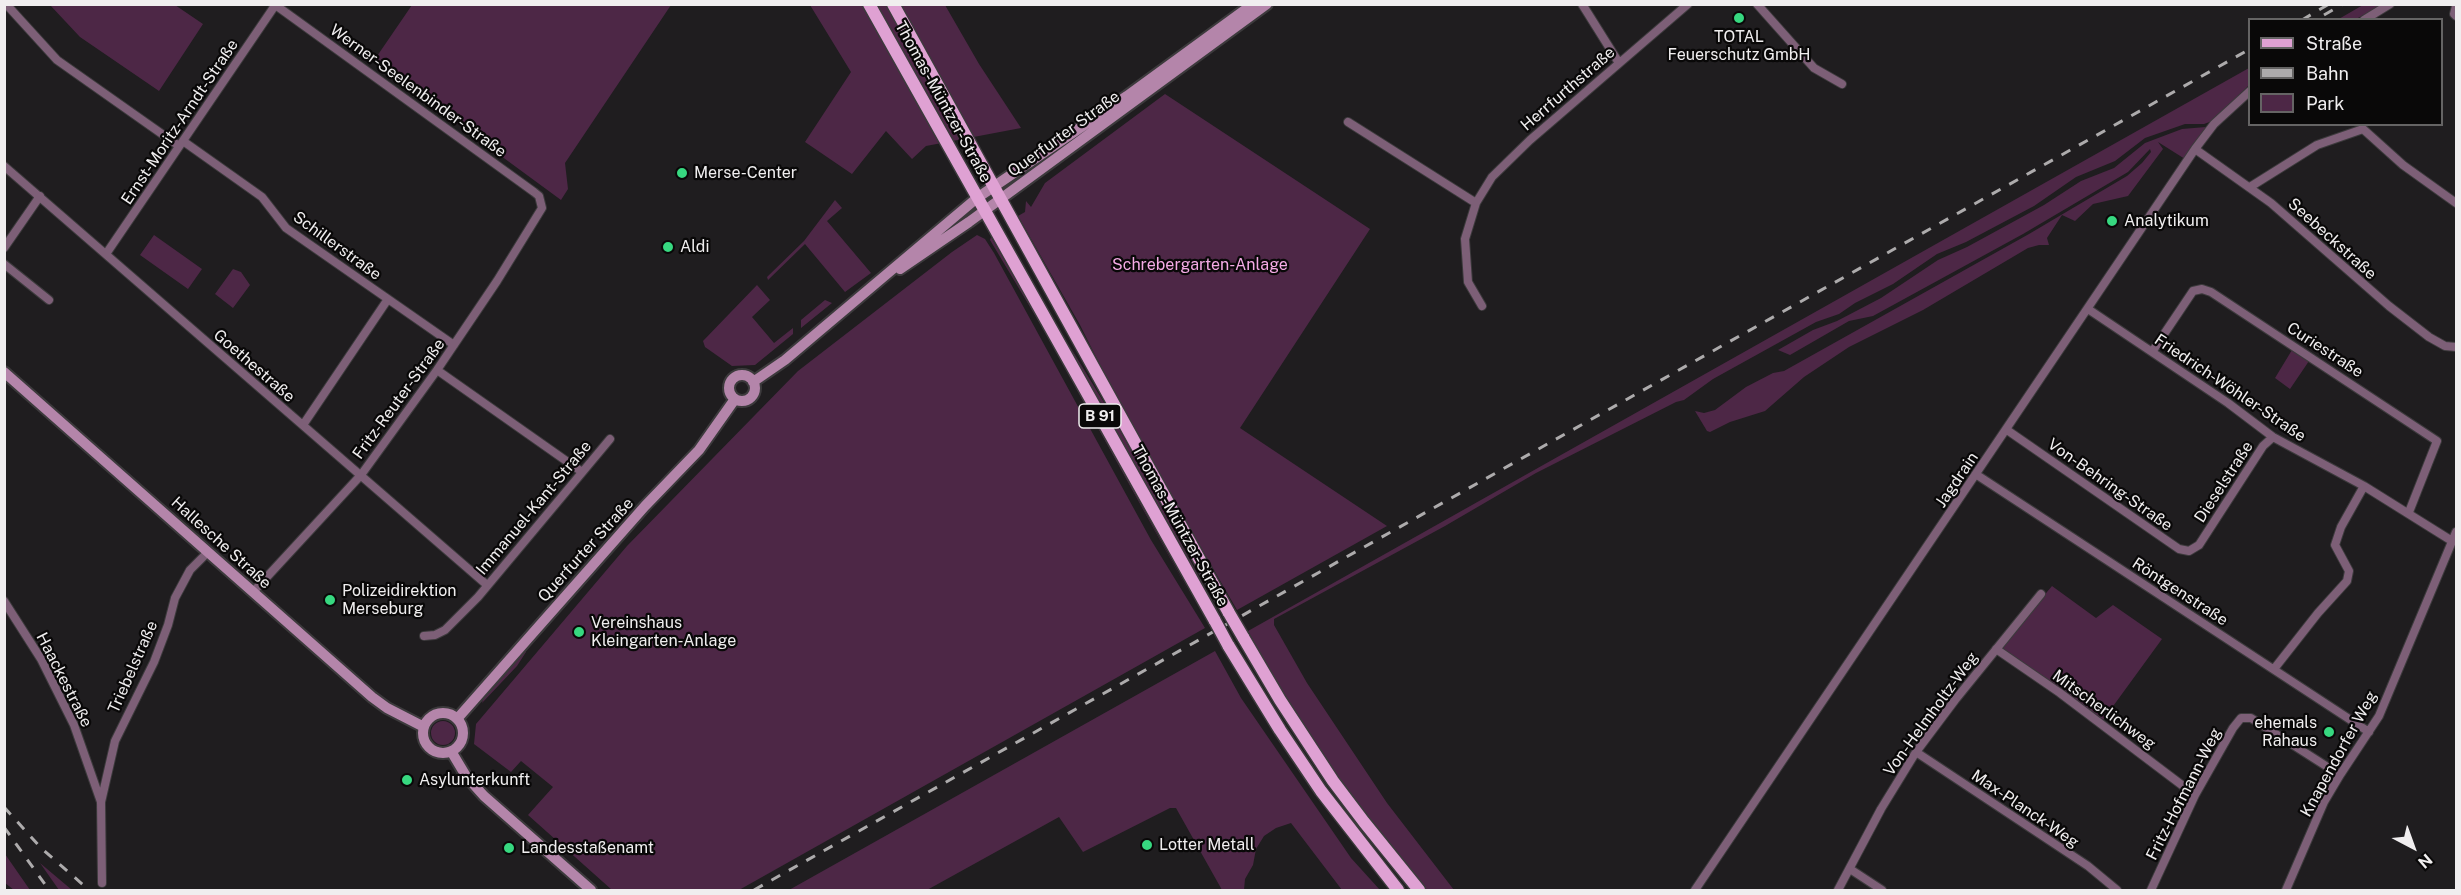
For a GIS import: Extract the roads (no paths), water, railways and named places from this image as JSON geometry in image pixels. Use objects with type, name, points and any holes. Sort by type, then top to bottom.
[{"type":"main road","name":"Thomas-Müntzer-Straße","points":[[869,4],[1228,645],[1280,730],[1321,791],[1398,891]]},
{"type":"main road","name":"Thomas-Müntzer-Straße","points":[[893,4],[1243,637],[1328,773],[1419,891]]},
{"type":"main road","name":"Querfurter Straße","points":[[753,382],[785,360],[977,198],[1127,96],[1253,4]]},
{"type":"main road","name":"Querfurter Straße","points":[[875,284],[985,211],[1267,4]]},
{"type":"main road","name":"Hallesche Straße","points":[[4,372],[372,697],[387,708],[424,727]]},
{"type":"main road","points":[[746,376],[753,382],[755,389],[746,401],[735,399],[729,390],[733,378],[746,376]]},
{"type":"main road","name":"Querfurter Straße","points":[[457,719],[645,506],[699,450],[735,399]]},
{"type":"main road","points":[[436,714],[449,714],[457,719],[462,734],[460,743],[451,751],[440,752],[430,748],[424,738],[424,727],[429,719],[436,714]]},
{"type":"main road","points":[[451,751],[466,776],[484,796],[591,891]]},
{"type":"street","name":"Schillerstraße","points":[[6,4],[57,60],[262,197],[286,228],[454,345]]},
{"type":"street","points":[[1582,4],[1619,63]]},
{"type":"street","name":"Herrfurthstraße","points":[[1482,306],[1468,282],[1465,239],[1476,203],[1492,177],[1512,155],[1688,4]]},
{"type":"street","points":[[1757,4],[1814,68],[1842,84]]},
{"type":"street","points":[[2367,18],[2390,4]]},
{"type":"street","name":"Ernst-Moritz-Arndt-Straße","points":[[106,254],[275,5]]},
{"type":"street","name":"Werner-Seelenbinder-Straße","points":[[275,5],[534,192],[542,203]]},
{"type":"street","name":"Jagdrain","points":[[1695,891],[2195,149],[2214,124],[2248,93]]},
{"type":"street","points":[[1348,122],[1476,203]]},
{"type":"street","points":[[2250,187],[2317,145],[2363,129],[2403,165],[2457,203]]},
{"type":"street","name":"Seebeckstraße","points":[[2195,149],[2250,187],[2307,232],[2389,306],[2429,337],[2454,347]]},
{"type":"street","name":"Goethestraße","points":[[4,166],[487,585]]},
{"type":"street","points":[[4,248],[40,196]]},
{"type":"street","name":"Fritz-Reuter-Straße","points":[[253,592],[361,475],[454,345],[538,216],[542,203]]},
{"type":"street","points":[[4,264],[49,300]]},
{"type":"street","name":"Curiestraße","points":[[2152,352],[2193,291],[2202,289],[2211,292],[2437,441],[2409,512]]},
{"type":"street","points":[[303,425],[388,299]]},
{"type":"street","name":"Friedrich-Wöhler-Straße","points":[[2088,309],[2273,437],[2409,512],[2452,541]]},
{"type":"street","points":[[437,370],[582,472]]},
{"type":"street","name":"Von-Behring-Straße","points":[[2007,430],[2179,549],[2189,551],[2199,545]]},
{"type":"street","name":"Dieselstraße","points":[[2199,545],[2264,446],[2273,437]]},
{"type":"street","name":"Immanuel-Kant-Straße","points":[[424,636],[435,635],[445,630],[487,585],[610,439]]},
{"type":"street","name":"Röntgenstraße","points":[[1977,475],[2368,732]]},
{"type":"street","points":[[2274,669],[2310,622],[2347,581],[2349,571],[2335,545],[2341,527],[2364,486]]},
{"type":"street","name":"Knapendorfer Weg","points":[[2286,891],[2324,802],[2379,716],[2457,532]]},
{"type":"street","name":"Triebelstraße","points":[[101,802],[116,741],[154,662],[168,626],[175,598],[190,570],[208,552]]},
{"type":"street","name":"Von-Helmholtz-Weg","points":[[1838,891],[1881,810],[1916,752],[2041,594]]},
{"type":"street","name":"Haackestraße","points":[[4,601],[41,659],[74,724],[101,802],[102,882]]},
{"type":"street","name":"Mitscherlichweg","points":[[1996,649],[2086,712],[2194,795]]},
{"type":"street","name":"Fritz-Hofmann-Weg","points":[[2151,891],[2194,795],[2241,718],[2251,718],[2340,775]]},
{"type":"street","name":"Max-Planck-Weg","points":[[1916,752],[2088,866],[2118,891]]},
{"type":"street","points":[[1850,869],[1882,891]]},
{"type":"railway","points":[[2305,18],[2329,4]]},
{"type":"railway","points":[[2324,15],[2343,4]]},
{"type":"railway","points":[[754,890],[2248,50]]},
{"type":"railway","points":[[4,807],[41,848],[89,890]]},
{"type":"railway","points":[[4,827],[49,890]]},
{"type":"place","name":"TOTAL Feuerschutz GmbH","points":[[1739,18]]},
{"type":"place","name":"Merse-Center","points":[[682,173]]},
{"type":"place","name":"Analytikum","points":[[2112,221]]},
{"type":"place","name":"Aldi","points":[[668,247]]},
{"type":"place","name":"Polizeidirektion Merseburg","points":[[330,600]]},
{"type":"place","name":"Vereinshaus Kleingarten-Anlage","points":[[579,632]]},
{"type":"place","name":"ehemals Rahaus","points":[[2329,732]]},
{"type":"place","name":"Asylunterkunft","points":[[407,780]]},
{"type":"place","name":"Lotter Metall","points":[[1147,845]]},
{"type":"place","name":"Landesstaßenamt","points":[[509,848]]},
{"type":"park label","name":"Schrebergarten-Anlage","points":[[1200,265]]}]
